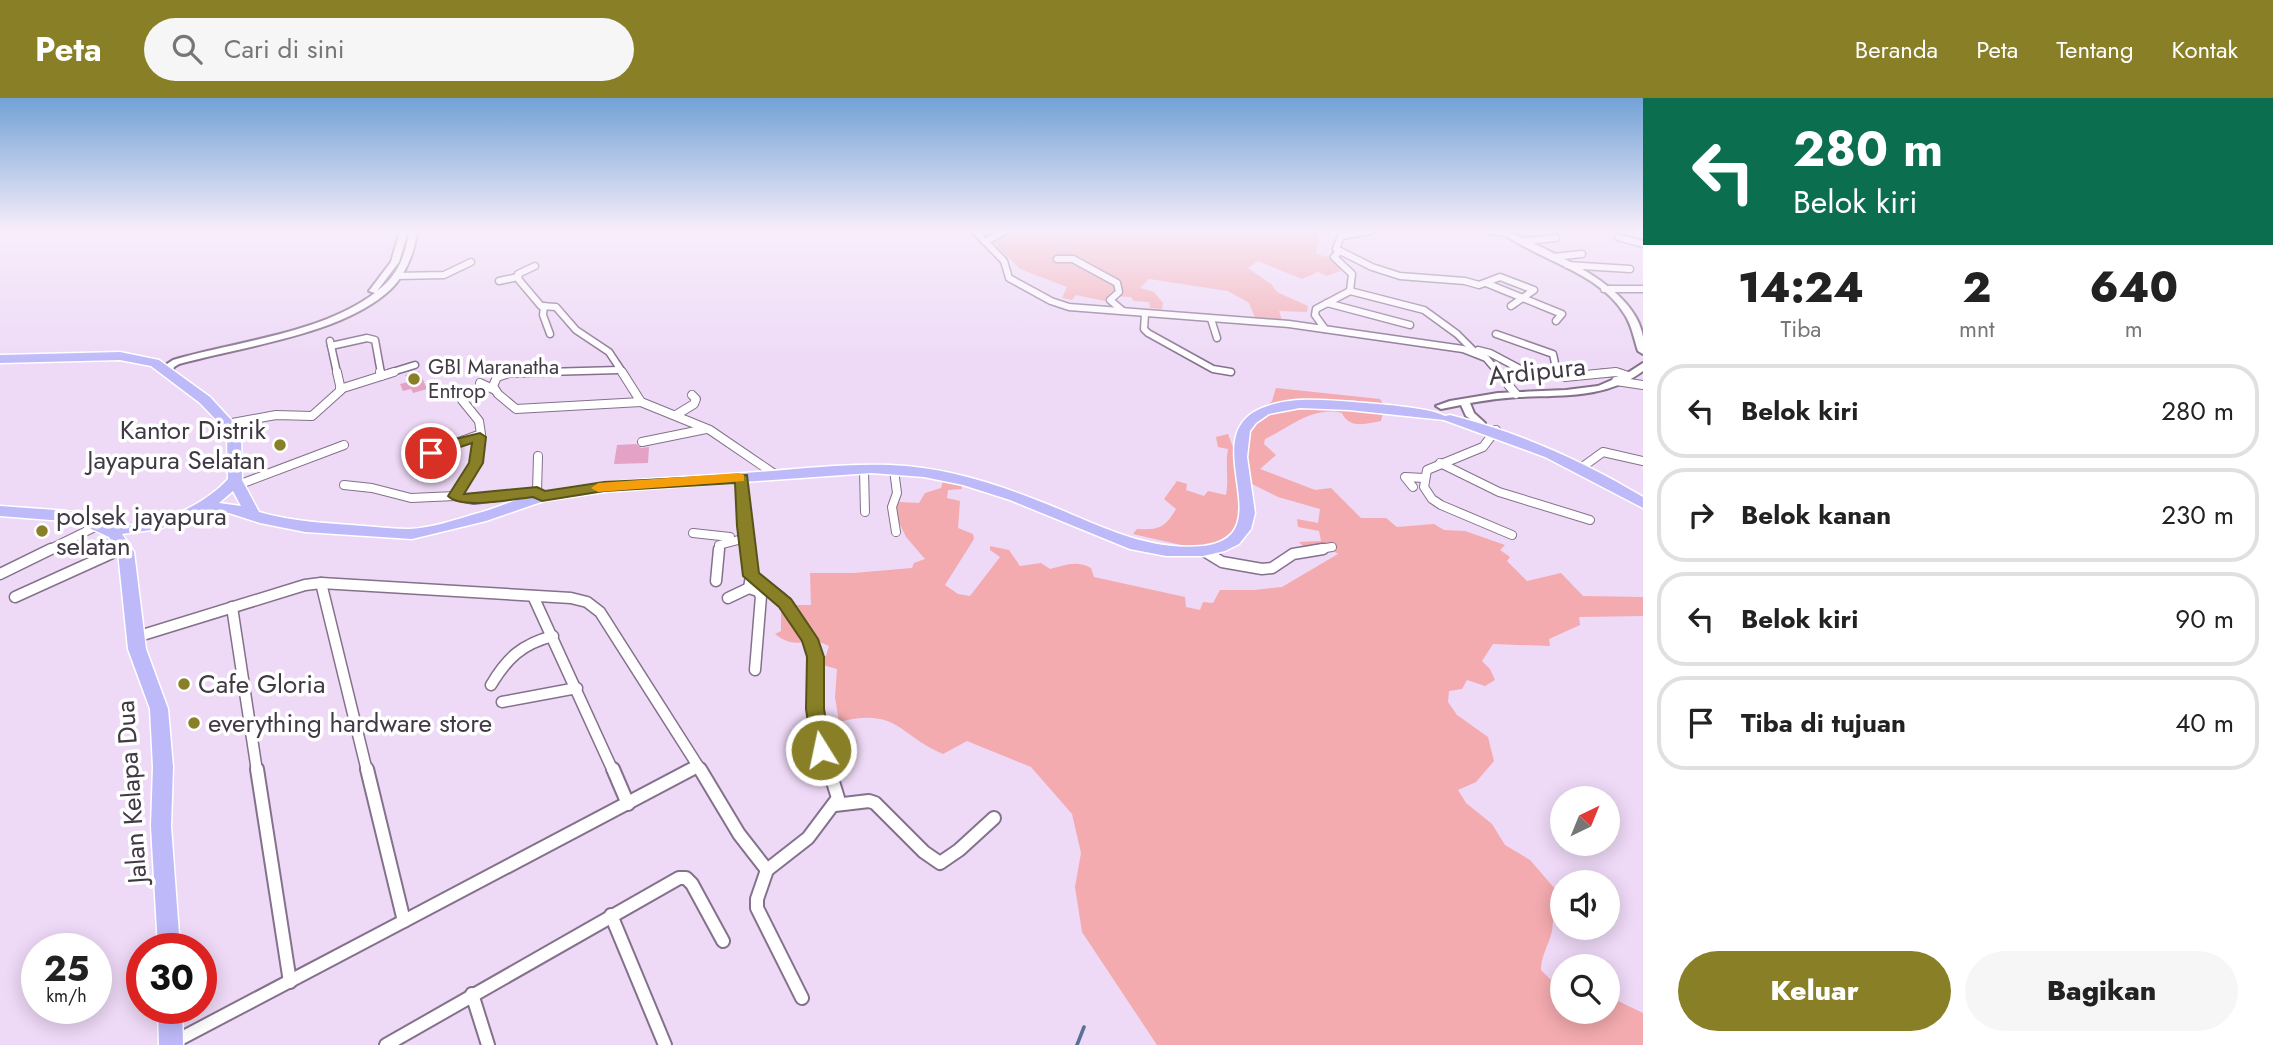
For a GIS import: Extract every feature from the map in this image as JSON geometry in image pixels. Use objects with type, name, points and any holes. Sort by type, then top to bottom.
[{"type":"highway","points":[[0,359],[120,356],[155,363],[205,400],[227,424],[234,437],[237,482],[252,514]]},
{"type":"highway","points":[[206,507],[230,508],[260,518],[305,527],[412,534],[468,521],[539,494],[776,475],[894,470],[942,475],[984,486],[1135,545],[1178,552],[1204,551],[1229,544],[1245,529],[1248,511],[1239,450],[1242,433],[1254,418],[1265,411],[1287,404],[1393,411],[1451,410],[1498,432]]},
{"type":"highway","points":[[1451,410],[1581,468],[1643,503]]},
{"type":"highway","points":[[0,511],[78,517],[103,527],[128,530],[150,526],[206,507],[237,482]]},
{"type":"highway","points":[[103,527],[125,549],[150,526]]},
{"type":"highway","name":"Jalan Kelapa Dua","points":[[125,549],[137,649],[159,709],[163,767],[161,826],[168,933]]},
{"type":"highway","points":[[170,1024],[171,1044]]},
{"type":"street","points":[[155,363],[288,328],[357,301],[377,288],[387,275]]},
{"type":"street","points":[[168,373],[170,366],[184,360],[280,335],[355,309],[382,292],[396,276],[435,275]]},
{"type":"street","points":[[1009,275],[1021,286],[1062,306],[1325,328],[1486,351],[1522,370]]},
{"type":"street","points":[[1103,275],[1117,283],[1119,292],[1112,297],[1111,303],[1126,312]]},
{"type":"street","points":[[1350,291],[1352,275]]},
{"type":"street","points":[[1397,275],[1465,281],[1479,285],[1500,277],[1533,289],[1534,292],[1511,306]]},
{"type":"street","points":[[1582,275],[1614,296],[1630,316],[1643,351]]},
{"type":"street","points":[[499,281],[518,277],[532,298],[544,306],[556,307],[576,330],[609,352],[642,402],[664,414],[676,415],[707,429],[776,475]]},
{"type":"street","points":[[1486,283],[1562,314],[1556,321]]},
{"type":"street","points":[[1604,289],[1643,289]]},
{"type":"street","points":[[1325,328],[1315,312],[1350,291],[1424,310],[1491,363],[1516,394]]},
{"type":"street","points":[[1327,303],[1410,325]]},
{"type":"street","points":[[544,306],[543,315],[550,334]]},
{"type":"street","points":[[1145,314],[1144,329],[1148,333],[1213,369],[1231,372]]},
{"type":"street","points":[[1211,319],[1217,338]]},
{"type":"street","points":[[1496,334],[1553,354],[1556,368],[1565,377],[1616,372],[1630,375],[1643,383]]},
{"type":"street","points":[[227,424],[275,415],[312,416],[340,392],[331,344],[367,338],[375,340],[381,376]]},
{"type":"street","points":[[340,389],[415,365]]},
{"type":"street","name":"Ardipura","points":[[1451,410],[1516,394],[1580,393],[1616,382],[1643,366]]},
{"type":"street","points":[[495,390],[493,386],[497,377],[509,373],[619,370]]},
{"type":"street","points":[[1616,382],[1643,383]]},
{"type":"street","points":[[480,383],[495,390],[516,409],[642,402]]},
{"type":"street","points":[[676,415],[696,402],[692,395]]},
{"type":"street","points":[[455,496],[476,463],[482,429],[462,400]]},
{"type":"street","points":[[642,442],[707,429]]},
{"type":"street","points":[[1498,432],[1483,447],[1427,470],[1424,478],[1426,492],[1443,505],[1512,535]]},
{"type":"street","points":[[424,462],[436,450],[480,437]]},
{"type":"street","points":[[237,482],[344,444]]},
{"type":"street","points":[[1581,468],[1603,452],[1643,461]]},
{"type":"street","points":[[344,485],[372,488],[411,498],[455,496],[474,500],[539,494],[538,456]]},
{"type":"street","points":[[1440,463],[1499,492],[1590,520]]},
{"type":"street","points":[[864,470],[865,512]]},
{"type":"street","points":[[894,470],[898,486],[897,499],[892,507],[895,532]]},
{"type":"street","points":[[1413,487],[1405,477],[1424,478]]},
{"type":"street","points":[[742,478],[751,576],[749,588]]},
{"type":"street","points":[[0,574],[103,527]]},
{"type":"street","points":[[693,533],[722,538],[746,536]]},
{"type":"street","points":[[716,581],[719,545],[746,536]]},
{"type":"street","points":[[1204,551],[1222,562],[1262,569],[1272,568],[1293,554],[1332,547]]},
{"type":"street","points":[[16,597],[125,549]]},
{"type":"street","points":[[751,576],[781,598],[810,639],[816,657],[815,709],[818,734],[825,765],[838,798],[808,838],[767,870],[757,899],[757,908],[802,998]]},
{"type":"street","points":[[136,637],[305,585],[321,583],[533,596],[587,602],[600,612],[739,834],[767,870]]},
{"type":"street","points":[[321,583],[404,921]]},
{"type":"street","points":[[728,598],[749,588],[758,591],[761,596],[755,670]]},
{"type":"street","points":[[533,596],[628,804]]},
{"type":"street","points":[[232,607],[290,982]]},
{"type":"street","points":[[491,685],[510,655],[528,642],[553,636]]},
{"type":"street","points":[[502,702],[577,688]]},
{"type":"street","points":[[171,1044],[698,766]]},
{"type":"street","points":[[835,805],[869,801],[875,803],[906,829],[929,857],[940,863],[949,859],[971,836],[994,818]]},
{"type":"street","points":[[386,1045],[670,881],[686,878],[704,901],[723,941]]},
{"type":"street","points":[[611,915],[665,1045]]},
{"type":"street","points":[[472,994],[488,1045]]},
{"type":"shaded area","points":[[1036,275],[1258,275],[1277,292],[1308,306],[1307,312],[1279,311],[1283,323],[1256,320],[1249,303],[1228,291],[1149,279],[1140,288],[1154,292],[1163,303],[1162,309],[1150,308],[1149,302],[1134,301],[1131,297],[1109,296],[1109,302],[1076,295],[1072,300],[1062,298],[1067,287]]},
{"type":"shaded area","points":[[1293,275],[1311,275],[1302,279]]},
{"type":"shaded area","points":[[1276,388],[1380,399],[1383,407],[1381,421],[1364,424],[1349,421],[1342,413],[1331,412],[1321,412],[1302,419],[1265,439],[1264,444],[1276,455],[1260,469],[1315,490],[1331,488],[1361,518],[1386,518],[1397,527],[1434,524],[1444,530],[1465,531],[1505,545],[1500,550],[1510,557],[1507,561],[1527,581],[1561,573],[1583,596],[1643,597],[1643,616],[1579,617],[1580,625],[1549,639],[1550,646],[1493,644],[1482,661],[1495,680],[1485,686],[1467,680],[1462,689],[1449,691],[1448,702],[1457,715],[1488,737],[1494,761],[1476,782],[1458,790],[1466,803],[1492,824],[1505,845],[1530,860],[1550,883],[1550,937],[1541,970],[1550,979],[1550,1024],[1620,1024],[1620,1002],[1643,1013],[1643,1045],[1157,1045],[1082,932],[1075,887],[1081,853],[1072,814],[1031,767],[967,741],[943,754],[896,725],[874,718],[839,722],[835,697],[837,669],[819,664],[817,656],[826,656],[829,646],[813,639],[798,643],[789,642],[775,634],[781,631],[781,609],[788,605],[811,605],[810,573],[853,573],[912,568],[914,563],[925,559],[906,537],[895,514],[899,502],[919,503],[925,493],[941,488],[944,477],[960,481],[962,489],[948,490],[947,498],[960,501],[958,528],[973,534],[974,539],[945,585],[958,594],[970,596],[1000,557],[990,550],[990,546],[1009,550],[1020,566],[1041,563],[1050,569],[1081,564],[1091,568],[1094,577],[1185,597],[1186,607],[1200,610],[1203,602],[1213,603],[1220,590],[1282,587],[1338,554],[1326,546],[1306,549],[1299,542],[1321,541],[1319,531],[1298,527],[1297,519],[1318,523],[1320,509],[1278,497],[1252,484],[1242,483],[1246,510],[1230,540],[1211,548],[1194,548],[1133,534],[1137,529],[1151,529],[1165,524],[1176,509],[1164,499],[1177,481],[1187,484],[1186,490],[1204,496],[1208,491],[1226,495],[1228,449],[1218,447],[1216,437],[1228,434],[1234,450],[1242,452],[1246,441],[1237,432],[1256,409],[1265,408],[1272,401]]},
{"type":"building","name":"GBI Maranatha Entrop","points":[[419,371],[427,389],[413,393],[411,389],[403,391],[400,384],[408,382],[405,375]]},
{"type":"building","points":[[636,444],[641,448],[649,447],[648,463],[614,464],[617,445]]},
{"type":"waterway","points":[[1077,1045],[1084,1027]]},
{"type":"slow traffic","points":[[598,488],[739,478]]},
{"type":"place","name":"GBI Maranatha Entrop","points":[[414,379]]},
{"type":"place","name":"Kantor Distrik Jayapura Selatan","points":[[280,445]]},
{"type":"place","name":"polsek jayapura selatan","points":[[42,531]]},
{"type":"place","name":"Cafe Gloria","points":[[184,684]]},
{"type":"place","name":"everything hardware store","points":[[194,723]]},
{"type":"route","points":[[431,453],[448,445],[480,437],[476,463],[455,496],[474,500],[537,492],[542,497],[604,487],[742,478],[744,526],[751,576],[781,598],[810,639],[816,657],[815,709],[821,750]]}]
